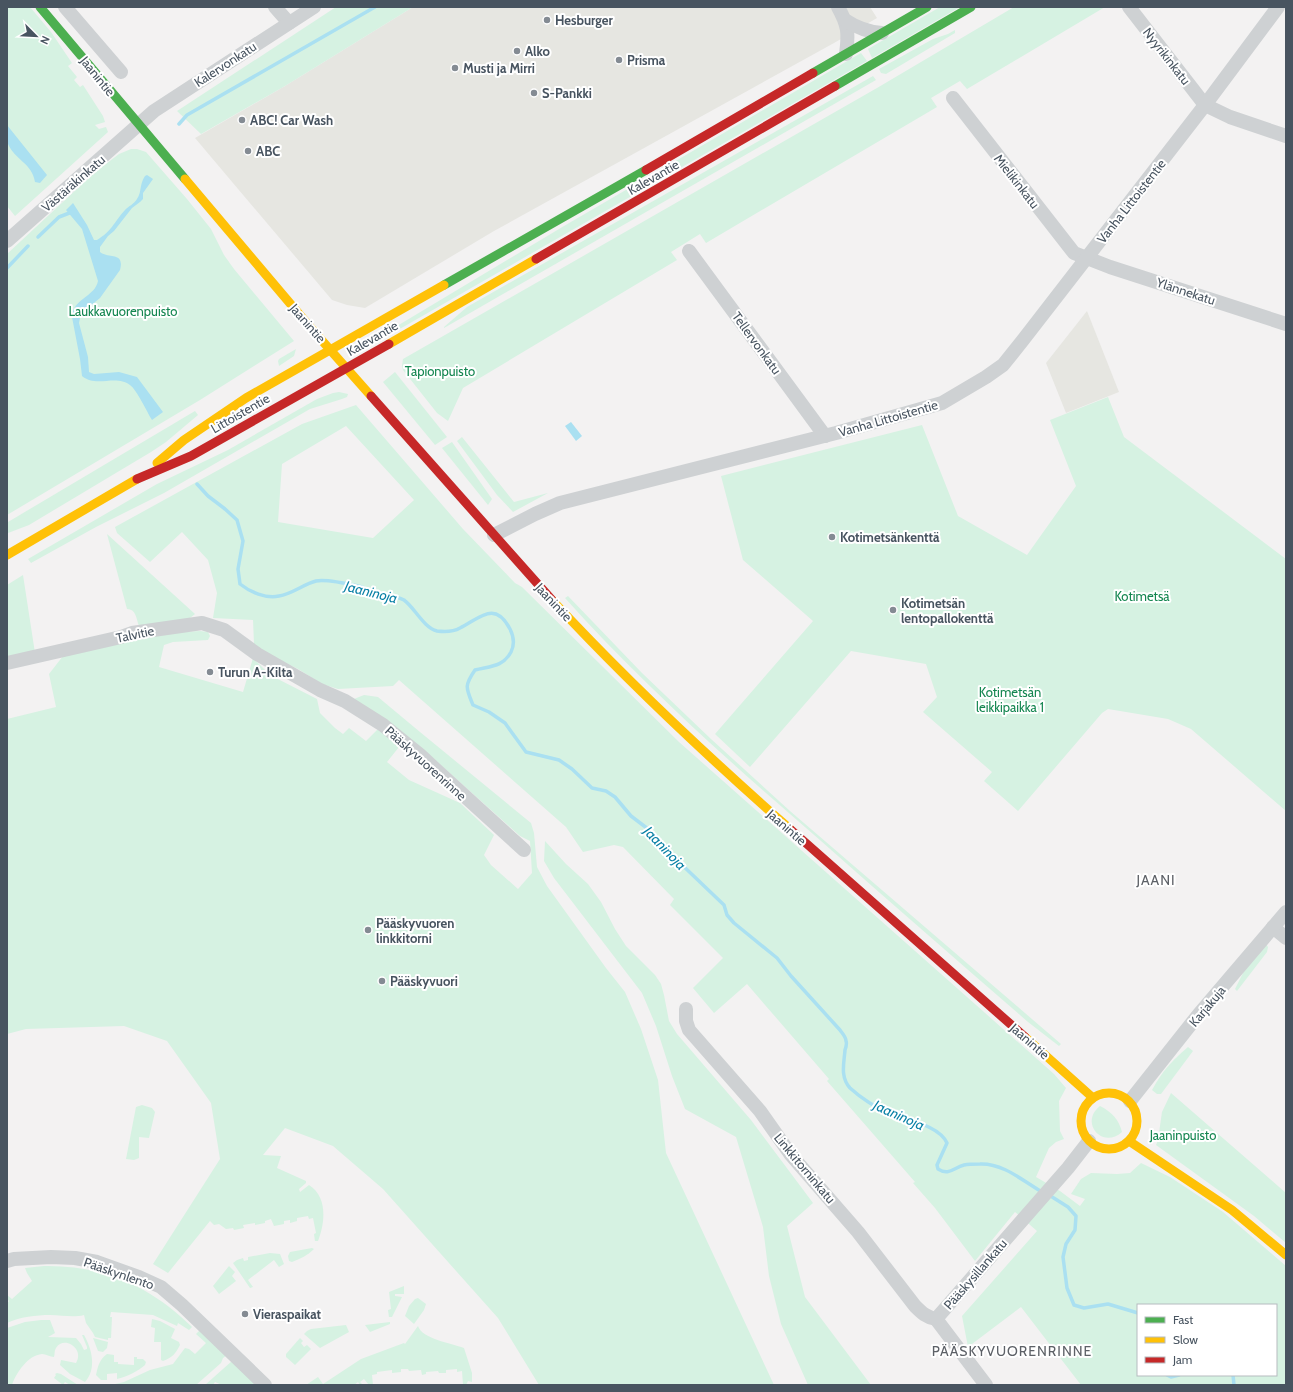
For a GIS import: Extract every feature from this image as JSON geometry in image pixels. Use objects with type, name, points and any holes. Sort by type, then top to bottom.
[{"type":"main road","name":"Jaanintie","points":[[40,7],[230,233],[330,349],[531,577],[579,629],[685,734],[760,803],[1092,1098]]},
{"type":"main road","name":"Kalevantie","points":[[330,349],[542,230],[927,7]]},
{"type":"main road","name":"Kalevantie","points":[[347,367],[771,124],[971,7]]},
{"type":"main road","name":"Littoistentie","points":[[142,476],[190,436],[246,398],[330,349]]},
{"type":"main road","name":"Littoistentie","points":[[7,555],[142,476],[191,456],[347,367]]},
{"type":"main road","points":[[1113,1092],[1130,1101],[1135,1110],[1137,1124],[1129,1141],[1123,1146],[1109,1149],[1102,1148],[1089,1141],[1082,1129],[1081,1115],[1084,1107],[1092,1098],[1100,1094],[1113,1092]]},
{"type":"main road","points":[[1129,1141],[1232,1210],[1286,1255]]},
{"type":"street","name":"Jaanintie","points":[[65,7],[90,36],[75,48]]},
{"type":"street","points":[[275,7],[289,23]]},
{"type":"street","name":"Kalervonkatu","points":[[139,125],[154,111],[314,7]]},
{"type":"street","points":[[838,7],[845,20],[848,41],[846,54]]},
{"type":"street","name":"Nyyrikinkatu","points":[[1129,7],[1205,105]]},
{"type":"street","name":"Vanha Littoistentie","points":[[494,535],[560,503],[825,436],[942,403],[986,377],[1003,365],[1205,105],[1278,7]]},
{"type":"street","points":[[845,20],[864,30],[882,33]]},
{"type":"street","points":[[90,36],[121,72]]},
{"type":"street","name":"Mielikinkatu","points":[[953,98],[1074,253],[1086,258]]},
{"type":"street","points":[[1205,105],[1230,117],[1286,136]]},
{"type":"street","name":"Västäräkinkatu","points":[[7,241],[139,125]]},
{"type":"street","name":"Tellervonkatu","points":[[689,250],[825,436]]},
{"type":"street","name":"Ylännekatu","points":[[1086,258],[1286,324]]},
{"type":"street","name":"Talvitie","points":[[7,663],[121,637],[132,633],[202,623],[224,630],[257,654]]},
{"type":"street","name":"Pääskyvuorenrinne","points":[[257,654],[320,690],[345,701],[384,724],[420,754],[524,850]]},
{"type":"street","name":"Karjakuja","points":[[1130,1101],[1199,1014],[1286,912]]},
{"type":"street","points":[[1273,927],[1286,938]]},
{"type":"street","name":"Linkkitorninkatu","points":[[686,1009],[686,1021],[689,1030],[760,1111],[791,1154],[858,1232],[915,1306],[928,1318],[936,1319]]},
{"type":"street","name":"Pääskysillankatu","points":[[986,1385],[936,1319],[1022,1222],[1089,1141]]},
{"type":"street","name":"Pääskynlento","points":[[7,1261],[14,1259],[51,1257],[75,1258],[97,1262],[139,1277],[161,1287],[182,1305],[265,1385]]},
{"type":"shaded area","points":[[413,7],[870,7],[877,18],[494,231],[365,308],[347,305],[332,300],[195,138],[285,86]]},
{"type":"shaded area","points":[[1087,311],[1119,392],[1066,413],[1046,363]]},
{"type":"green space","points":[[7,7],[30,7],[51,32],[72,63],[68,66],[77,77],[74,80],[80,87],[83,85],[103,116],[105,122],[95,125],[99,129],[106,127],[108,132],[15,216],[7,206]]},
{"type":"green space","points":[[336,7],[413,7],[285,86],[201,134],[177,111]]},
{"type":"green space","points":[[940,7],[960,7],[872,58],[868,49]]},
{"type":"green space","name":"Tapionpuisto","points":[[1014,7],[1105,7],[967,89],[960,81],[931,98],[937,107],[706,243],[700,234],[671,252],[677,260],[463,388],[448,421],[437,413],[403,370],[403,359],[877,88]]},
{"type":"green space","points":[[955,30],[955,33],[886,74],[881,73],[879,69],[933,39]]},
{"type":"green space","points":[[861,53],[867,61],[384,338],[382,335],[564,226]]},
{"type":"green space","points":[[873,76],[876,80],[444,328],[467,307]]},
{"type":"green space","name":"Laukkavuorenpuisto","points":[[131,149],[146,152],[187,199],[211,229],[224,255],[234,269],[294,341],[200,400],[7,515],[7,254],[94,173],[119,154]]},
{"type":"green space","points":[[296,349],[294,356],[279,366],[279,359]]},
{"type":"green space","points":[[395,372],[447,437],[435,445],[383,382]]},
{"type":"green space","points":[[339,392],[348,394],[347,397],[310,409],[164,493],[96,527],[31,563],[28,559],[157,484],[228,450],[317,399]]},
{"type":"green space","name":"Kotimetsä","points":[[1108,397],[1124,437],[1286,559],[1286,811],[1191,729],[1168,719],[1108,709],[1102,713],[1018,811],[984,781],[992,772],[923,712],[937,697],[926,664],[851,651],[750,767],[715,734],[813,621],[743,560],[721,476],[922,425],[958,516],[1027,555],[1076,486],[1050,420]]},
{"type":"green space","points":[[356,405],[463,529],[515,583],[522,587],[679,742],[1054,1074],[1066,1088],[1059,1101],[1060,1131],[1064,1139],[1056,1142],[1049,1148],[1036,1177],[1060,1191],[1080,1206],[1085,1199],[1071,1194],[1081,1179],[1091,1173],[1130,1173],[1141,1163],[1170,1177],[1223,1212],[1286,1266],[1286,1385],[1081,1385],[1021,1307],[968,1347],[962,1316],[1037,1231],[1015,1212],[975,1261],[935,1208],[913,1183],[915,1182],[827,1081],[829,1079],[747,984],[714,1013],[693,988],[723,958],[670,905],[674,899],[623,847],[614,845],[583,852],[566,827],[399,680],[393,686],[338,689],[322,684],[298,669],[257,649],[254,644],[253,620],[213,618],[217,593],[208,560],[182,532],[150,562],[117,533],[115,527],[302,424]],"holes":[[[346,426],[414,500],[373,538],[278,522],[282,464]]]},
{"type":"green space","points":[[195,411],[198,415],[166,442],[151,452],[29,525],[8,533],[8,522]]},
{"type":"green space","points":[[462,437],[514,502],[548,493],[513,512],[497,495],[457,441]]},
{"type":"green space","points":[[452,442],[492,499],[488,505],[442,448]]},
{"type":"green space","points":[[107,534],[195,614],[186,621],[139,626],[134,612],[127,609]]},
{"type":"green space","points":[[23,575],[35,653],[7,660],[7,585]]},
{"type":"green space","points":[[568,596],[642,673],[711,739],[790,811],[1061,1044],[1059,1046],[1028,1022],[689,724],[595,631],[565,598]]},
{"type":"green space","points":[[182,632],[208,632],[210,636],[208,640],[173,642],[164,645],[159,667],[243,692],[253,658],[270,675],[317,699],[320,713],[343,734],[349,728],[366,741],[377,730],[380,730],[399,747],[387,762],[409,780],[460,803],[494,835],[484,855],[491,865],[518,889],[532,873],[530,841],[520,836],[425,751],[354,699],[364,695],[378,697],[531,823],[534,833],[537,867],[547,886],[625,992],[641,1029],[658,1080],[666,1153],[774,1385],[539,1385],[498,1318],[383,1189],[333,1146],[285,1128],[263,1155],[281,1156],[277,1168],[306,1181],[306,1183],[299,1189],[300,1192],[309,1185],[319,1196],[322,1203],[323,1219],[318,1241],[315,1241],[314,1234],[316,1233],[313,1218],[309,1219],[308,1216],[297,1218],[297,1221],[290,1223],[290,1220],[284,1221],[284,1224],[274,1226],[271,1219],[265,1221],[265,1223],[243,1225],[244,1228],[234,1230],[233,1228],[226,1229],[219,1224],[214,1225],[210,1221],[168,1273],[153,1264],[220,1159],[211,1103],[167,1041],[124,1026],[26,1029],[7,1034],[7,719],[56,707],[49,674],[63,656],[138,639]]},
{"type":"green space","points":[[545,841],[566,864],[588,884],[601,902],[626,946],[655,975],[661,984],[669,1021],[677,1034],[751,1120],[813,1203],[787,1226],[805,1297],[871,1385],[808,1385],[781,1324],[769,1276],[763,1227],[736,1137],[685,1109],[672,1076],[656,1026],[642,993],[554,878],[544,861]]},
{"type":"green space","points":[[1266,944],[1268,947],[1267,952],[1237,991],[1235,989],[1244,971]]},
{"type":"green space","points":[[1188,1047],[1193,1051],[1161,1094],[1157,1094],[1152,1090],[1160,1077],[1172,1062]]},
{"type":"green space","name":"Jaaninpuisto","points":[[1171,1093],[1286,1193],[1286,1243],[1254,1216],[1156,1145],[1162,1112]]},
{"type":"green space","points":[[142,1105],[152,1108],[155,1112],[149,1138],[139,1137],[139,1158],[134,1160],[126,1159],[136,1107]]},
{"type":"green space","points":[[1100,1106],[1114,1117],[1122,1132],[1114,1137],[1107,1138],[1096,1132],[1092,1126],[1092,1119],[1094,1112]]},
{"type":"green space","points":[[312,1248],[314,1249],[304,1257],[292,1262],[289,1261],[288,1256],[290,1252]]},
{"type":"green space","points":[[270,1253],[280,1254],[284,1264],[279,1267],[274,1260],[248,1280],[253,1287],[250,1288],[233,1263],[243,1258],[244,1261],[248,1260],[248,1257]]},
{"type":"green space","points":[[44,1266],[87,1269],[125,1281],[143,1289],[160,1300],[192,1327],[189,1330],[178,1323],[177,1326],[153,1315],[111,1312],[111,1338],[108,1338],[108,1340],[95,1337],[86,1323],[84,1315],[34,1316],[17,1319],[7,1323],[7,1304],[9,1301],[7,1299],[7,1295],[12,1299],[32,1281],[25,1268]]},
{"type":"green space","points":[[229,1266],[235,1272],[232,1276],[236,1281],[219,1294],[213,1286]]},
{"type":"green space","points":[[404,1286],[404,1294],[395,1294],[395,1296],[402,1297],[392,1317],[389,1317],[388,1310],[391,1309],[389,1292]]},
{"type":"green space","points":[[418,1298],[426,1304],[424,1310],[414,1324],[405,1316],[409,1306],[415,1299]]},
{"type":"green space","points":[[152,1319],[160,1321],[175,1329],[171,1338],[179,1342],[180,1345],[173,1355],[163,1361],[161,1360],[161,1342],[154,1342],[155,1328],[151,1327]]},
{"type":"green space","points":[[50,1320],[55,1333],[48,1337],[76,1338],[84,1350],[87,1349],[87,1347],[82,1335],[84,1335],[89,1346],[92,1359],[91,1371],[85,1382],[70,1374],[60,1365],[61,1360],[76,1363],[78,1358],[76,1349],[68,1343],[64,1343],[60,1344],[56,1348],[54,1357],[42,1354],[37,1355],[27,1361],[16,1375],[12,1385],[7,1385],[7,1328],[25,1322]]},
{"type":"green space","points":[[390,1322],[390,1324],[370,1332],[365,1325]]},
{"type":"green space","points":[[346,1325],[349,1332],[320,1348],[304,1334],[311,1329]]},
{"type":"green space","points":[[418,1326],[425,1334],[431,1337],[464,1348],[472,1373],[472,1382],[468,1381],[466,1385],[463,1385],[462,1371],[457,1372],[457,1369],[446,1370],[446,1373],[439,1373],[438,1371],[426,1372],[426,1374],[422,1375],[421,1370],[409,1371],[408,1369],[401,1369],[401,1372],[392,1373],[392,1370],[377,1372],[377,1374],[372,1375],[373,1385],[369,1385],[364,1379],[360,1382],[363,1385],[360,1385],[358,1382],[354,1385],[306,1385],[318,1377],[323,1384],[361,1359],[404,1343],[405,1344]]},
{"type":"green space","points":[[200,1330],[227,1355],[223,1358],[221,1363],[196,1385],[111,1385],[124,1382],[150,1370],[173,1364],[185,1348],[189,1349],[195,1354],[206,1343],[196,1334]]},
{"type":"green space","points":[[93,1338],[108,1342],[107,1348],[103,1352],[98,1351]]},
{"type":"green space","points":[[300,1338],[303,1341],[301,1343],[304,1347],[307,1345],[311,1349],[295,1365],[286,1357],[286,1354]]},
{"type":"green space","points":[[107,1354],[114,1355],[114,1362],[118,1362],[118,1364],[134,1365],[134,1357],[137,1357],[137,1359],[143,1359],[146,1362],[145,1365],[125,1377],[117,1379],[117,1373],[107,1374],[107,1380],[101,1380],[96,1375],[98,1366]]},
{"type":"green space","points":[[232,1361],[256,1385],[222,1385],[215,1382],[213,1385],[205,1385]]},
{"type":"green space","points":[[57,1373],[78,1385],[70,1385],[65,1382],[63,1385],[54,1378],[56,1375],[55,1374]]},
{"type":"water","points":[[7,125],[47,175],[40,183],[35,182],[30,170],[15,154],[7,142]]},
{"type":"water","points":[[147,175],[153,179],[143,193],[143,199],[132,208],[100,247],[100,252],[103,254],[115,256],[120,260],[120,270],[100,298],[84,311],[79,323],[88,357],[89,372],[94,374],[119,372],[137,377],[163,412],[152,420],[139,396],[130,385],[124,382],[112,380],[93,381],[82,376],[72,317],[73,311],[80,301],[93,291],[98,281],[82,229],[66,210],[73,203],[87,225],[94,240],[97,240],[106,233],[125,210],[136,201],[140,194],[143,179]]},
{"type":"water","points":[[571,422],[582,436],[576,441],[565,426]]},
{"type":"waterway","points":[[179,124],[187,115],[375,7]]},
{"type":"waterway","points":[[38,237],[59,217],[72,212]]},
{"type":"waterway","points":[[7,268],[28,246]]},
{"type":"waterway","name":"Jaaninoja","points":[[197,484],[208,496],[237,520],[243,541],[238,569],[240,584],[248,590],[264,596],[274,597],[289,593],[316,581],[337,582],[354,585],[378,595],[401,598],[408,603],[423,622],[437,631],[455,630],[487,614],[493,613],[499,615],[510,629],[514,640],[513,646],[511,652],[504,661],[491,667],[475,670],[467,687],[473,705],[489,712],[505,723],[526,752],[559,760],[572,769],[592,788],[606,791],[615,797],[631,816],[652,832],[660,840],[669,855],[679,862],[724,905],[727,915],[734,923],[777,958],[791,976],[840,1030],[845,1037],[846,1042],[844,1075],[850,1088],[863,1099],[879,1108],[930,1127],[943,1137],[947,1143],[937,1165],[938,1169],[948,1172],[964,1165],[988,1164],[1005,1170],[1042,1192]]},
{"type":"waterway","name":"Jaaninoja","points":[[1049,1195],[1068,1207],[1076,1216],[1075,1230],[1066,1244],[1063,1257],[1067,1288],[1074,1305],[1084,1308],[1108,1304],[1137,1313]]},
{"type":"waterway","name":"Jaaninoja","points":[[1169,1376],[1175,1376]]},
{"type":"waterway","name":"Jaaninoja","points":[[1233,1376],[1234,1385]]},
{"type":"traffic: fast","points":[[40,7],[185,179]]},
{"type":"traffic: fast","points":[[813,73],[927,7]]},
{"type":"traffic: fast","points":[[835,86],[971,7]]},
{"type":"traffic: fast","points":[[444,285],[646,170]]},
{"type":"traffic: slow","points":[[185,179],[310,327],[371,396]]},
{"type":"traffic: slow","points":[[389,344],[536,259]]},
{"type":"traffic: slow","points":[[157,463],[184,440],[246,398],[444,285]]},
{"type":"traffic: slow","points":[[7,555],[137,479]]},
{"type":"traffic: slow","points":[[552,600],[609,660],[668,718],[790,829]]},
{"type":"traffic: slow","points":[[1025,1037],[1092,1097]]},
{"type":"traffic: slow","points":[[1103,1093],[1115,1093],[1125,1097],[1133,1105],[1137,1115],[1137,1121],[1137,1127],[1133,1137],[1125,1145],[1115,1149],[1103,1149],[1093,1145],[1085,1137],[1081,1127],[1081,1115],[1085,1105],[1093,1097],[1103,1093]]},
{"type":"traffic: slow","points":[[1129,1141],[1232,1210],[1286,1255]]},
{"type":"traffic: jam","points":[[646,170],[813,73]]},
{"type":"traffic: jam","points":[[536,259],[835,86]]},
{"type":"traffic: jam","points":[[137,479],[191,456],[389,344]]},
{"type":"traffic: jam","points":[[371,396],[552,600]]},
{"type":"traffic: jam","points":[[790,829],[1025,1037]]},
{"type":"place","name":"Hesburger","points":[[547,20]]},
{"type":"place","name":"Alko","points":[[517,51]]},
{"type":"place","name":"Prisma","points":[[619,60]]},
{"type":"place","name":"Musti ja Mirri","points":[[455,68]]},
{"type":"place","name":"S-Pankki","points":[[534,93]]},
{"type":"place","name":"ABC! Car Wash","points":[[242,120]]},
{"type":"place","name":"ABC","points":[[248,151]]},
{"type":"place","name":"Kotimetsänkenttä","points":[[832,537]]},
{"type":"place","name":"Kotimetsän lentopallokenttä","points":[[893,610]]},
{"type":"place","name":"Turun A-Kilta","points":[[210,672]]},
{"type":"place","name":"Pääskyvuoren linkkitorni","points":[[368,930]]},
{"type":"place","name":"Pääskyvuori","points":[[382,981]]},
{"type":"place","name":"Vieraspaikat","points":[[245,1314]]},
{"type":"district","name":"JAANI","points":[[1156,880]]},
{"type":"district","name":"PÄÄSKYVUORENRINNE","points":[[1012,1351]]},
{"type":"park label","name":"Kotimetsän leikkipaikka 1","points":[[1010,700]]}]
